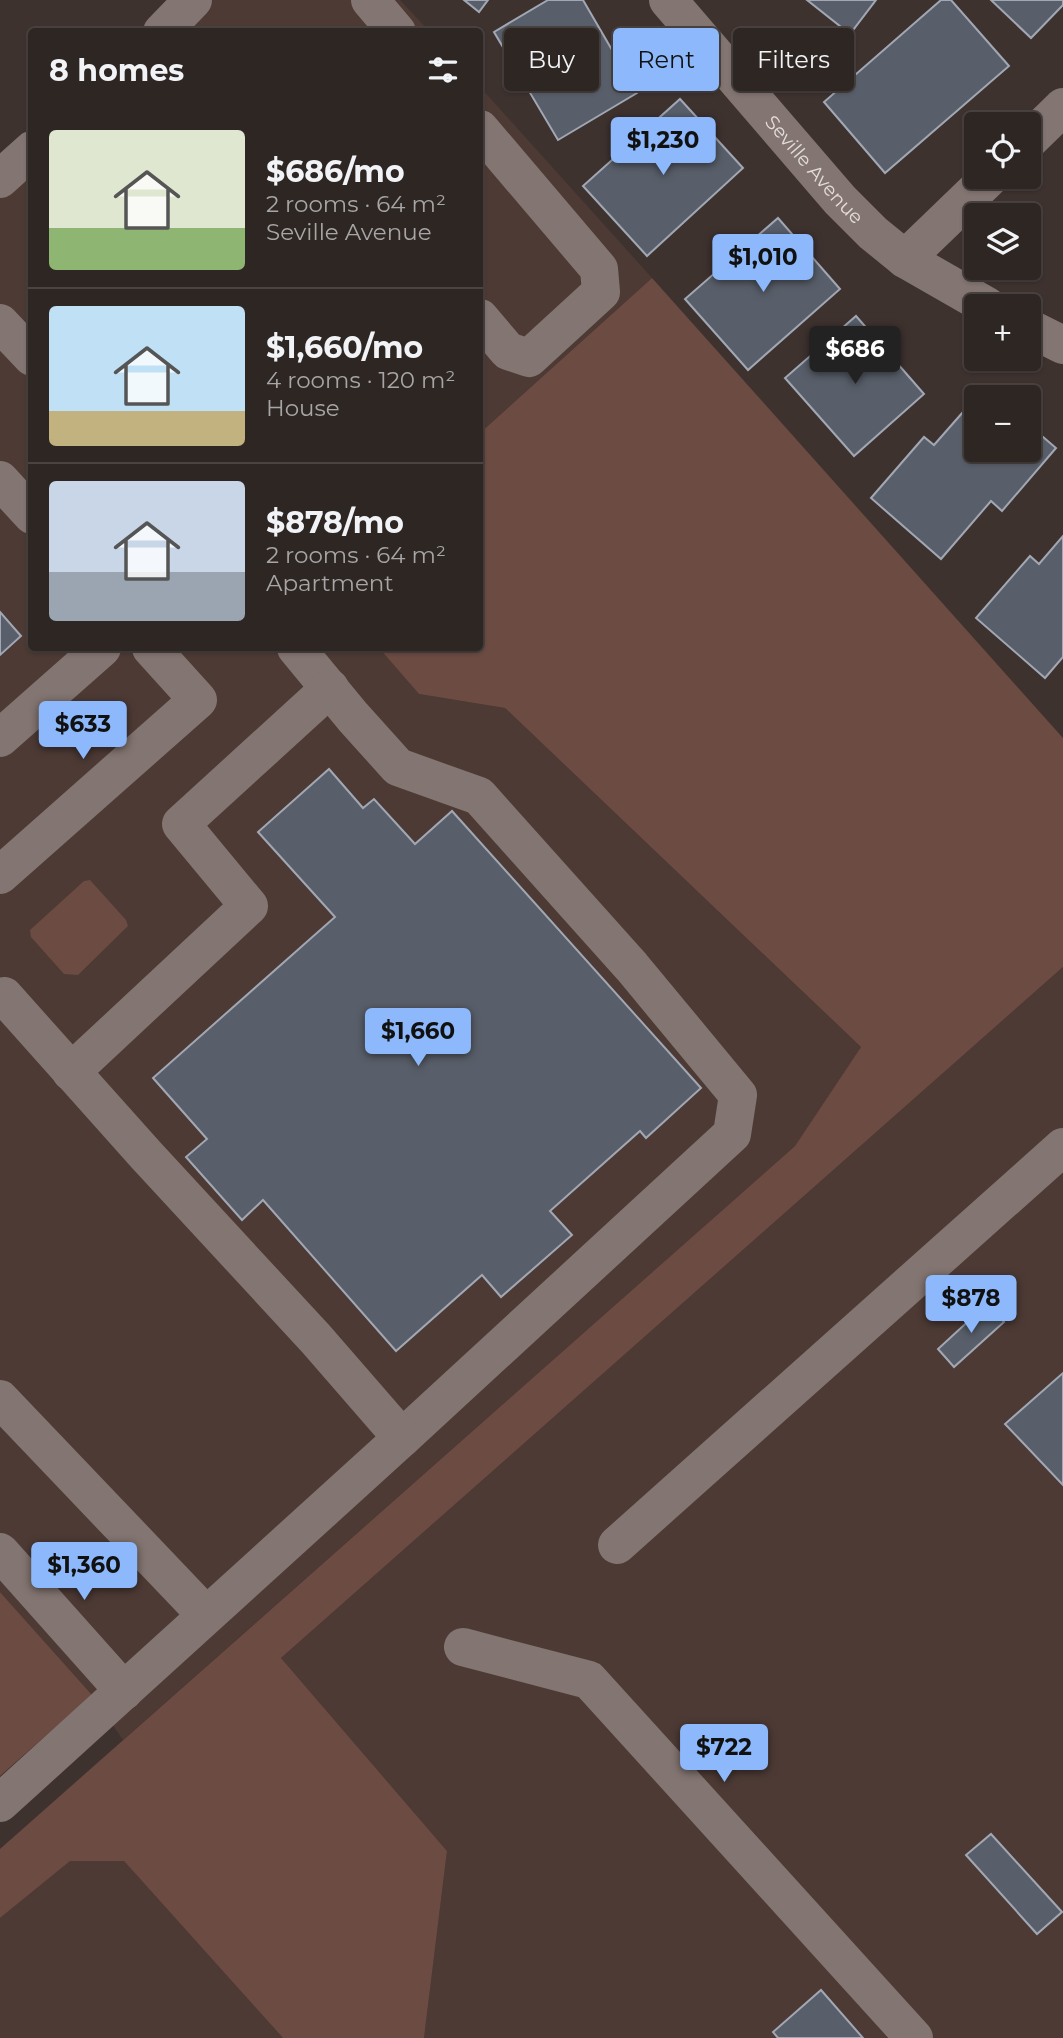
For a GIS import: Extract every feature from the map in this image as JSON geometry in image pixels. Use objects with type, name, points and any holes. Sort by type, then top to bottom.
[{"type":"street","points":[[166,28],[193,0]]},
{"type":"street","points":[[370,0],[394,28]]},
{"type":"street","name":"Seville Avenue","points":[[668,0],[840,200],[873,233],[905,259],[967,294]]},
{"type":"street","points":[[1041,128],[1063,107]]},
{"type":"street","points":[[483,133],[599,269],[601,292],[529,358],[508,351],[483,322]]},
{"type":"street","points":[[0,179],[28,154]]},
{"type":"street","points":[[905,259],[978,189]]},
{"type":"street","points":[[0,323],[28,354]]},
{"type":"street","points":[[1041,334],[1063,345]]},
{"type":"street","points":[[0,480],[28,511]]},
{"type":"street","points":[[0,738],[99,651]]},
{"type":"street","points":[[0,875],[198,700],[154,651]]},
{"type":"street","points":[[0,1803],[732,1134],[738,1095],[632,967],[479,796],[398,766],[299,651]]},
{"type":"street","points":[[71,1072],[249,906],[181,824],[330,688]]},
{"type":"street","points":[[0,999],[4,996],[316,1339],[402,1438]]},
{"type":"street","points":[[617,1545],[1063,1147]]},
{"type":"street","points":[[0,1399],[206,1615]]},
{"type":"street","points":[[0,1552],[124,1691]]},
{"type":"street","points":[[463,1647],[589,1680],[914,2038]]},
{"type":"shaded area","points":[[197,0],[400,0],[426,28],[168,28]]},
{"type":"shaded area","points":[[483,90],[652,278],[483,430]]},
{"type":"shaded area","points":[[28,154],[28,651],[382,651],[419,694],[505,708],[861,1047],[795,1146],[123,1740],[92,1695],[0,1592],[0,180]]},
{"type":"shaded area","points":[[652,278],[1063,738],[1063,967],[281,1658],[447,1851],[424,2038],[283,2038],[124,1861],[70,1861],[0,1918],[0,1849],[795,1146],[861,1047],[505,708],[419,694],[382,651],[483,651],[483,430]]},
{"type":"shaded area","points":[[90,880],[126,920],[128,926],[78,975],[64,974],[31,937],[30,930],[84,881]]},
{"type":"shaded area","points":[[1063,967],[1063,2038],[424,2038],[447,1851],[281,1658]]},
{"type":"shaded area","points":[[0,1592],[92,1695],[0,1776]]},
{"type":"shaded area","points":[[70,1860],[124,1861],[283,2038],[0,2038],[0,1918]]},
{"type":"building","points":[[464,0],[488,0],[479,12]]},
{"type":"building","points":[[548,0],[583,0],[613,52],[613,91],[637,93],[558,140],[529,91],[599,91],[599,28],[504,28],[504,49],[494,32]]},
{"type":"building","points":[[807,0],[876,0],[854,29],[842,28]]},
{"type":"building","points":[[941,0],[951,0],[1009,66],[885,173],[824,102],[837,91],[854,91],[854,76]]},
{"type":"building","points":[[991,0],[1063,0],[1063,5],[1031,38]]},
{"type":"building","points":[[680,99],[743,168],[647,256],[583,186]]},
{"type":"building","points":[[778,218],[840,289],[748,370],[685,299]]},
{"type":"building","points":[[856,316],[924,394],[854,456],[785,378]]},
{"type":"building","points":[[964,411],[964,462],[1041,462],[1041,435],[1056,448],[1002,511],[991,501],[941,559],[871,498],[924,437],[934,445]]},
{"type":"building","points":[[1063,536],[1063,657],[1045,678],[976,618],[1030,556],[1039,564]]},
{"type":"building","points":[[0,612],[21,636],[0,655]]},
{"type":"building","points":[[329,769],[363,808],[374,799],[415,844],[452,811],[701,1088],[646,1138],[640,1131],[550,1211],[572,1235],[501,1297],[482,1275],[396,1351],[263,1200],[242,1220],[186,1157],[207,1139],[153,1078],[335,917],[258,832]]},
{"type":"building","points":[[987,1304],[1004,1322],[954,1367],[938,1349]]},
{"type":"building","points":[[1063,1373],[1063,1485],[1005,1424]]},
{"type":"building","points":[[991,1834],[1062,1912],[1037,1934],[966,1855]]},
{"type":"building","points":[[821,1990],[863,2038],[778,2038],[773,2032]]}]
